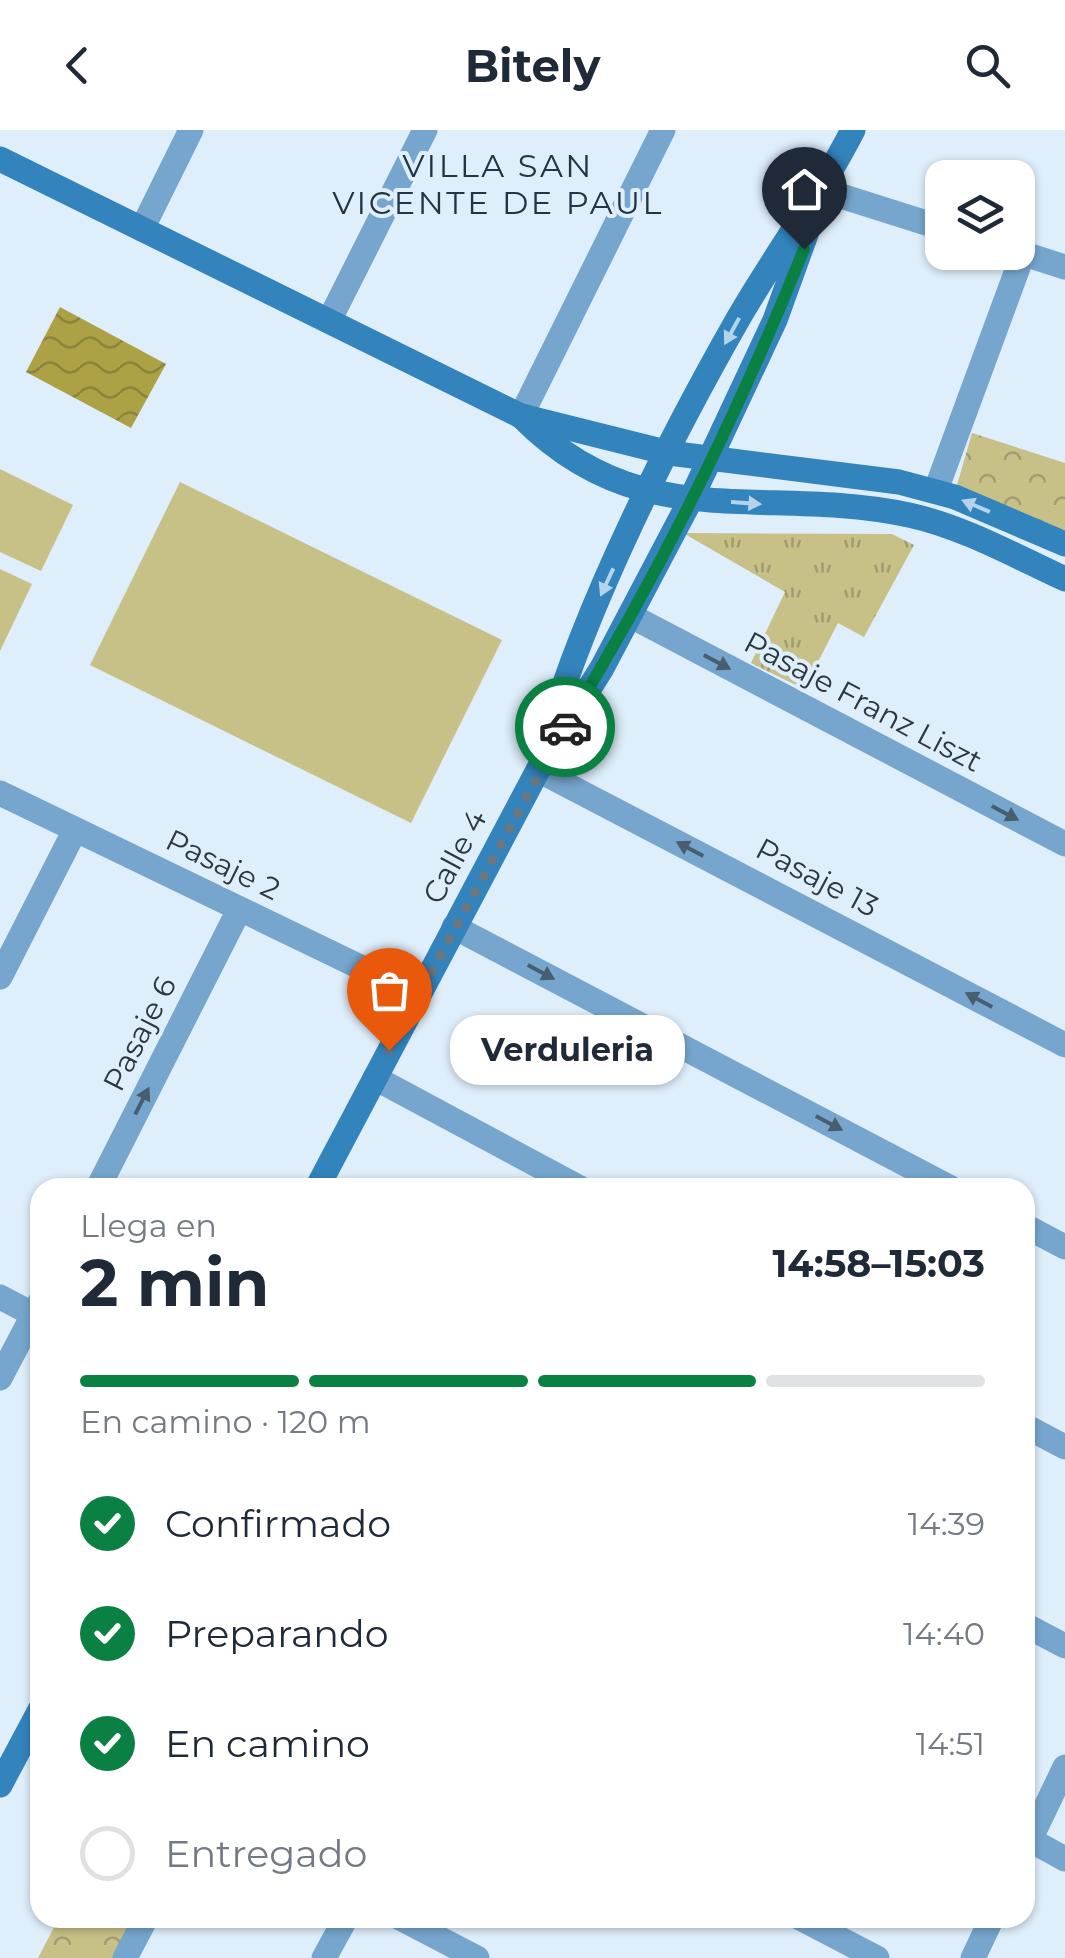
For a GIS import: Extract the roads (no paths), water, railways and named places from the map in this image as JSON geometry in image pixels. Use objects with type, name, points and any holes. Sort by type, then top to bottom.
[{"type":"street","points":[[142,229],[190,130]]},
{"type":"street","points":[[329,321],[425,130]]},
{"type":"street","points":[[521,416],[663,130]]},
{"type":"street","points":[[853,130],[822,190],[925,223]]},
{"type":"street","points":[[0,159],[521,416],[669,454],[936,490],[1065,544]]},
{"type":"street","name":"Calle 4","points":[[538,770],[594,609],[649,494],[739,318],[822,190]]},
{"type":"street","name":"Calle 4","points":[[322,1178],[538,770],[631,616],[691,499],[775,320],[822,190]]},
{"type":"street","points":[[1035,258],[1065,267]]},
{"type":"street","points":[[936,490],[1014,270]]},
{"type":"street","points":[[521,416],[570,459],[649,494],[907,515],[963,532],[1065,579]]},
{"type":"street","name":"Pasaje Franz Liszt","points":[[631,616],[1065,844]]},
{"type":"street","name":"Pasaje 13","points":[[538,770],[1065,1045]]},
{"type":"street","name":"Pasaje 2","points":[[0,793],[418,995]]},
{"type":"street","points":[[0,978],[75,830]]},
{"type":"street","name":"Pasaje 6","points":[[103,1178],[239,910]]},
{"type":"street","points":[[454,927],[933,1178]]},
{"type":"street","points":[[374,1078],[561,1178]]},
{"type":"street","points":[[1035,1231],[1065,1247]]},
{"type":"street","points":[[0,1297],[30,1309]]},
{"type":"street","points":[[0,1378],[30,1326]]},
{"type":"street","points":[[1035,1431],[1065,1447]]},
{"type":"street","points":[[1035,1630],[1065,1646]]},
{"type":"street","points":[[0,1786],[30,1734]]},
{"type":"street","points":[[1035,1826],[1065,1767]]},
{"type":"street","points":[[1035,1845],[1065,1858]]},
{"type":"street","points":[[125,1958],[141,1928]]},
{"type":"street","points":[[324,1958],[340,1928]]},
{"type":"street","points":[[419,1928],[477,1958]]},
{"type":"street","points":[[819,1928],[877,1958]]},
{"type":"street","points":[[973,1958],[987,1928]]},
{"type":"water","points":[[60,307],[166,364],[131,428],[26,372]]},
{"type":"place","name":"Verduleria","points":[[389,1050]]},
{"type":"district","name":"VILLA SAN VICENTE DE PAUL","points":[[498,184]]}]
